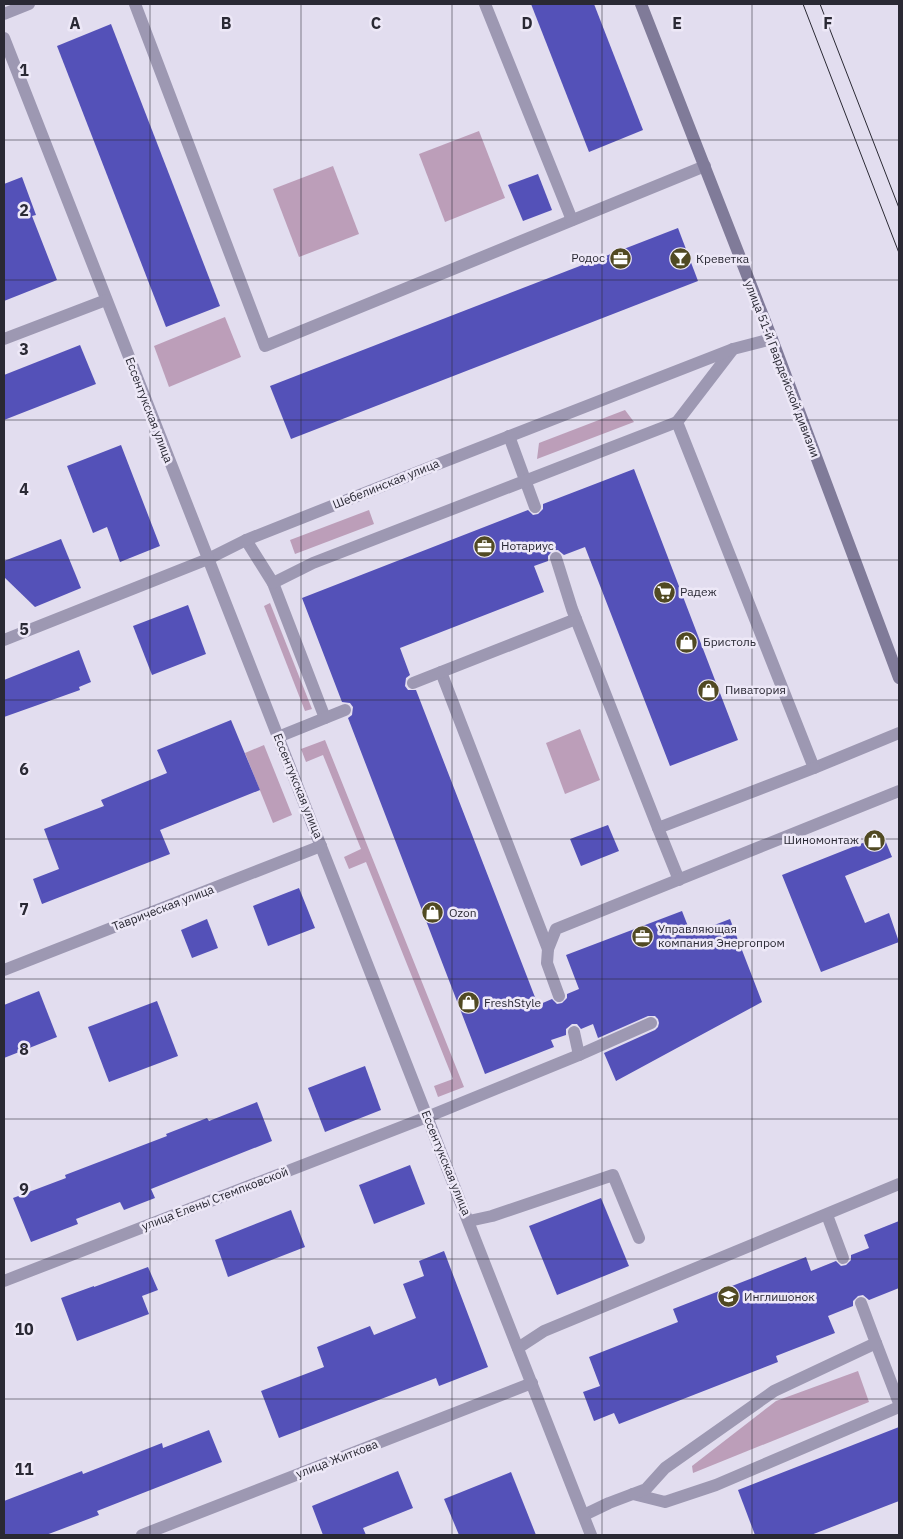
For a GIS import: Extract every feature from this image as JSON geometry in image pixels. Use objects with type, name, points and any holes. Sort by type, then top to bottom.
[{"type":"main road","name":"улица 51-й Гвардейской дивизии","points":[[641,4],[772,339],[899,678]]},
{"type":"street","points":[[4,14],[30,4]]},
{"type":"street","points":[[135,4],[265,346],[705,166]]},
{"type":"street","points":[[485,4],[572,220]]},
{"type":"street","name":"Ессентукская улица","points":[[4,38],[591,1535]]},
{"type":"street","points":[[4,339],[106,300]]},
{"type":"street","name":"Шебелинская улица","points":[[4,640],[208,559],[246,540],[509,436],[733,349],[772,339]]},
{"type":"street","points":[[274,583],[313,563],[677,422],[733,349]]},
{"type":"street","points":[[677,422],[814,768]]},
{"type":"street","points":[[509,436],[535,507]]},
{"type":"street","points":[[246,540],[274,583],[325,718]]},
{"type":"street","points":[[556,558],[576,619],[679,880]]},
{"type":"street","points":[[413,683],[576,619]]},
{"type":"street","points":[[442,672],[548,950]]},
{"type":"street","points":[[278,736],[345,710]]},
{"type":"street","points":[[658,828],[899,733]]},
{"type":"street","points":[[559,996],[547,963],[548,950],[556,929],[899,791]]},
{"type":"street","name":"Таврическая улица","points":[[4,970],[321,846]]},
{"type":"street","name":"улица Елены Стемпковской","points":[[4,1281],[427,1117],[580,1055],[652,1023]]},
{"type":"street","points":[[574,1032],[580,1055]]},
{"type":"street","points":[[469,1220],[492,1216],[613,1175],[639,1238]]},
{"type":"street","points":[[518,1348],[544,1331],[899,1184]]},
{"type":"street","points":[[827,1215],[843,1258]]},
{"type":"street","points":[[861,1303],[899,1403]]},
{"type":"street","points":[[584,1515],[646,1489],[665,1468],[774,1391],[876,1343]]},
{"type":"street","name":"улица Житкова","points":[[142,1535],[532,1383]]},
{"type":"street","points":[[633,1494],[665,1502],[716,1485],[899,1407]]},
{"type":"shaded area","points":[[479,131],[505,198],[445,222],[419,154]]},
{"type":"shaded area","points":[[333,166],[359,234],[299,257],[273,189]]},
{"type":"shaded area","points":[[225,317],[241,357],[169,387],[154,346]]},
{"type":"shaded area","points":[[625,410],[634,422],[537,459],[539,443]]},
{"type":"shaded area","points":[[369,510],[374,524],[295,554],[290,540]]},
{"type":"shaded area","points":[[270,603],[312,709],[305,711],[264,606]]},
{"type":"shaded area","points":[[580,729],[600,780],[565,794],[546,743]]},
{"type":"shaded area","points":[[325,740],[464,1087],[438,1097],[434,1086],[453,1079],[366,862],[349,869],[344,857],[361,849],[323,755],[306,762],[301,749]]},
{"type":"shaded area","points":[[264,745],[292,815],[273,823],[245,753]]},
{"type":"shaded area","points":[[858,1371],[869,1402],[693,1473],[692,1466],[776,1401]]},
{"type":"building","points":[[531,4],[594,4],[643,130],[589,152]]},
{"type":"building","points":[[111,24],[220,306],[166,327],[57,46]]},
{"type":"building","points":[[538,174],[552,210],[523,221],[508,185]]},
{"type":"building","points":[[22,177],[36,215],[32,216],[57,280],[4,301],[4,184]]},
{"type":"building","points":[[678,228],[698,281],[291,439],[270,386]]},
{"type":"building","points":[[80,345],[96,384],[4,420],[4,375]]},
{"type":"building","points":[[121,445],[160,546],[120,562],[107,527],[93,533],[67,466]]},
{"type":"building","points":[[634,469],[738,740],[670,766],[585,547],[564,555],[558,550],[553,550],[548,556],[548,561],[534,566],[544,592],[400,648],[410,675],[406,678],[405,686],[408,690],[416,690],[538,1005],[552,999],[557,1004],[562,1003],[567,998],[567,994],[579,989],[566,955],[682,911],[691,934],[730,919],[762,1002],[616,1081],[604,1053],[655,1030],[659,1023],[655,1016],[648,1016],[598,1038],[593,1024],[581,1029],[577,1024],[572,1024],[566,1029],[566,1035],[551,1040],[554,1047],[485,1074],[348,718],[352,715],[353,707],[350,703],[342,702],[302,598],[528,510],[533,515],[538,514],[543,509],[543,504]]},
{"type":"building","points":[[61,539],[81,588],[35,607],[4,577],[4,561]]},
{"type":"building","points":[[188,605],[206,654],[152,675],[133,626]]},
{"type":"building","points":[[79,650],[91,682],[79,687],[80,690],[4,717],[4,680]]},
{"type":"building","points":[[231,720],[260,790],[160,830],[170,854],[42,904],[33,879],[59,869],[44,829],[104,806],[101,800],[167,773],[157,750]]},
{"type":"building","points":[[608,825],[619,851],[581,866],[570,839]]},
{"type":"building","points":[[883,835],[892,857],[845,876],[865,923],[889,913],[899,942],[821,972],[782,875]]},
{"type":"building","points":[[299,888],[315,928],[268,946],[253,906]]},
{"type":"building","points":[[207,919],[218,948],[192,958],[181,930]]},
{"type":"building","points":[[39,991],[57,1037],[4,1058],[4,1005]]},
{"type":"building","points":[[157,1001],[178,1056],[109,1082],[88,1027]]},
{"type":"building","points":[[365,1066],[381,1110],[325,1132],[308,1088]]},
{"type":"building","points":[[257,1102],[272,1141],[151,1189],[155,1198],[124,1210],[120,1202],[76,1219],[78,1224],[31,1242],[13,1198],[66,1178],[65,1175],[167,1136],[166,1134],[207,1118],[209,1121]]},
{"type":"building","points":[[410,1165],[425,1204],[374,1224],[359,1185]]},
{"type":"building","points":[[601,1198],[629,1266],[557,1295],[529,1226]]},
{"type":"building","points":[[291,1210],[305,1247],[228,1277],[215,1240]]},
{"type":"building","points":[[899,1221],[899,1288],[869,1300],[863,1295],[858,1296],[853,1301],[853,1306],[828,1316],[835,1333],[776,1356],[778,1362],[619,1424],[614,1413],[594,1421],[583,1392],[600,1386],[589,1357],[678,1322],[673,1309],[806,1257],[811,1271],[836,1261],[841,1266],[846,1265],[851,1260],[851,1255],[869,1248],[864,1235]]},
{"type":"building","points":[[444,1251],[488,1367],[439,1386],[436,1378],[279,1438],[261,1391],[324,1367],[317,1347],[370,1326],[374,1335],[416,1318],[403,1284],[424,1276],[419,1261]]},
{"type":"building","points":[[148,1267],[158,1290],[142,1296],[149,1314],[77,1341],[61,1298]]},
{"type":"building","points":[[899,1427],[899,1501],[811,1535],[755,1535],[738,1490]]},
{"type":"building","points":[[209,1430],[222,1462],[97,1511],[99,1515],[46,1535],[4,1535],[4,1501],[82,1471],[83,1474],[162,1443],[163,1448]]},
{"type":"building","points":[[398,1471],[413,1508],[363,1528],[366,1535],[323,1535],[312,1506]]},
{"type":"building","points":[[511,1472],[536,1535],[459,1535],[444,1499]]},
{"type":"tram line","points":[[803,4],[899,253]]},
{"type":"tram line","points":[[820,4],[899,208]]},
{"type":"place","name":"Родос","points":[[621,258]]},
{"type":"place","name":"Креветка","points":[[680,259]]},
{"type":"place","name":"Нотариус","points":[[485,546]]},
{"type":"place","name":"Радеж","points":[[664,592]]},
{"type":"place","name":"Бристоль","points":[[687,642]]},
{"type":"place","name":"Пиватория","points":[[709,690]]},
{"type":"place","name":"Шиномонтаж","points":[[875,840]]},
{"type":"place","name":"Ozon","points":[[433,913]]},
{"type":"place","name":"Управляющая компания Энергопром","points":[[642,936]]},
{"type":"place","name":"FreshStyle","points":[[468,1003]]},
{"type":"place","name":"Инглишонок","points":[[728,1297]]}]
